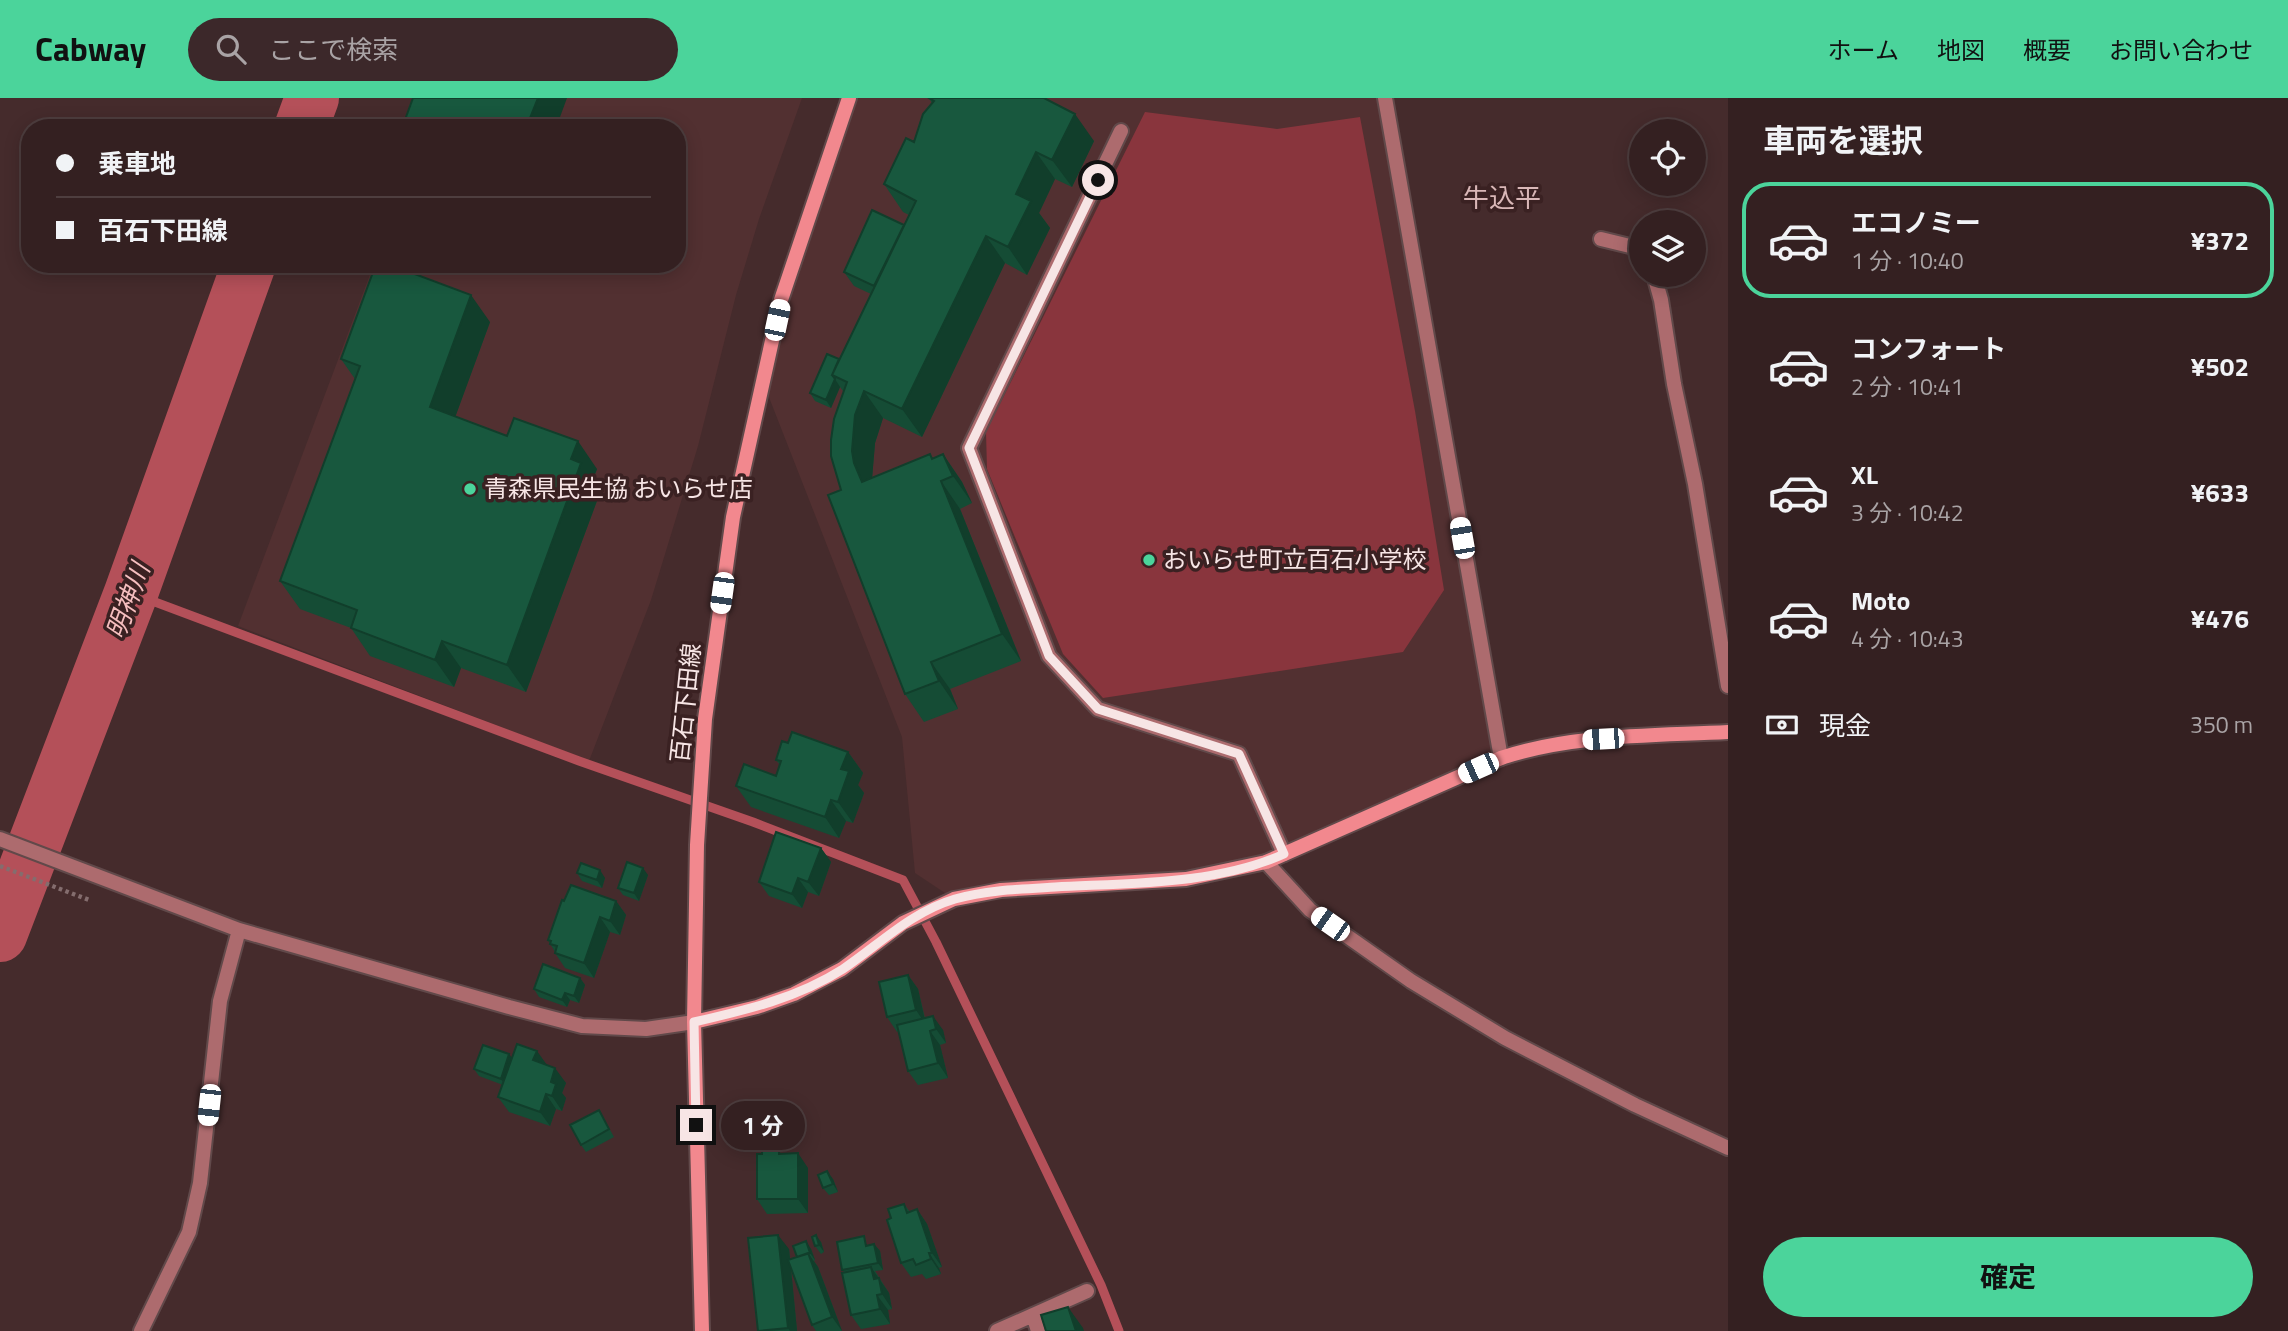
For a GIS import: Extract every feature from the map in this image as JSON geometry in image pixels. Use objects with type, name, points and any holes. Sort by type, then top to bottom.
[{"type":"main road","name":"百石下田線","points":[[702,1331],[694,1022],[697,845],[705,719],[733,517],[781,300],[849,98]]},
{"type":"main road","points":[[694,1022],[757,1007],[794,994],[842,969],[903,923],[954,900],[1001,890],[1186,879],[1266,862],[1501,758],[1535,746],[1728,732]]},
{"type":"street","points":[[1385,98],[1501,758]]},
{"type":"street","points":[[1121,131],[969,448],[1049,656],[1098,709],[1239,754],[1284,854]]},
{"type":"street","points":[[1601,239],[1629,246]]},
{"type":"street","points":[[1657,287],[1695,484],[1728,686]]},
{"type":"street","points":[[0,839],[239,930],[509,1007],[582,1026],[646,1029],[694,1022]]},
{"type":"street","points":[[1266,862],[1310,910],[1411,981],[1505,1038],[1728,1149]]},
{"type":"street","points":[[141,1331],[189,1232],[201,1183],[220,1001],[239,930]]},
{"type":"street","points":[[997,1331],[1087,1291]]},
{"type":"street","points":[[1032,1315],[1038,1331]]},
{"type":"path","points":[[0,866],[89,900]]},
{"type":"shaded area","points":[[437,98],[802,98],[759,219],[736,295],[698,446],[651,600],[589,761],[238,626],[371,273],[686,273],[686,119],[429,119]]},
{"type":"shaded area","name":"おいらせ町立百石小学校","points":[[849,98],[1385,98],[1501,758],[1266,862],[1186,879],[954,899],[915,873],[902,737],[763,382]]},
{"type":"shaded area","points":[[1145,112],[1277,129],[1360,117],[1415,411],[1444,590],[1403,652],[1103,698],[1063,654],[987,469],[986,432]]},
{"type":"building","points":[[413,98],[538,98],[530,119],[405,119]]},
{"type":"building","points":[[929,98],[1044,98],[1075,114],[1052,160],[1036,152],[1016,194],[1031,201],[1008,247],[986,236],[902,409],[864,391],[855,415],[852,451],[862,482],[930,454],[932,459],[943,454],[953,476],[941,481],[1002,634],[931,662],[939,681],[905,694],[828,495],[841,490],[831,456],[831,440],[834,419],[847,382],[832,375],[916,201],[884,184],[906,138],[914,142],[923,114],[934,101]]},
{"type":"building","points":[[872,210],[904,225],[874,286],[844,272]]},
{"type":"building","name":"青森県民生協 おいらせ店","points":[[373,273],[412,273],[471,295],[430,407],[507,436],[514,418],[578,441],[571,459],[581,463],[507,665],[442,641],[435,660],[351,628],[357,610],[280,581],[360,366],[341,359]]},
{"type":"building","points":[[827,354],[839,359],[832,375],[835,379],[826,400],[810,393]]},
{"type":"building","points":[[792,732],[848,752],[841,769],[849,771],[838,802],[831,800],[825,817],[736,786],[744,764],[776,776],[781,761],[776,760],[782,741],[788,743]]},
{"type":"building","points":[[776,832],[821,848],[808,882],[798,878],[792,894],[759,882]]},
{"type":"building","points":[[627,862],[643,868],[634,893],[618,888]]},
{"type":"building","points":[[581,863],[600,870],[597,880],[577,873]]},
{"type":"building","points":[[571,885],[616,901],[610,921],[600,917],[584,963],[555,953],[557,946],[550,944],[551,941],[548,940],[562,900],[564,901]]},
{"type":"building","points":[[543,964],[580,978],[574,996],[565,993],[562,1000],[534,989]]},
{"type":"building","points":[[908,975],[916,1010],[887,1017],[879,982]]},
{"type":"building","points":[[933,1016],[936,1029],[930,1031],[938,1063],[908,1071],[897,1025]]},
{"type":"building","points":[[517,1044],[537,1051],[533,1060],[555,1068],[551,1082],[556,1084],[552,1096],[546,1094],[540,1112],[498,1097]]},
{"type":"building","points":[[483,1045],[509,1054],[501,1079],[474,1069]]},
{"type":"building","points":[[599,1110],[609,1129],[581,1145],[570,1125]]},
{"type":"building","points":[[779,1150],[779,1154],[798,1153],[798,1199],[757,1199],[757,1154]]},
{"type":"building","points":[[827,1171],[833,1184],[823,1188],[818,1175]]},
{"type":"building","points":[[904,1204],[907,1213],[917,1209],[932,1253],[929,1253],[931,1259],[916,1265],[913,1259],[901,1263],[887,1220],[891,1218],[888,1209]]},
{"type":"building","points":[[778,1235],[788,1328],[758,1331],[748,1238]]},
{"type":"building","points":[[816,1235],[819,1245],[815,1246],[812,1237]]},
{"type":"building","points":[[864,1236],[866,1246],[874,1244],[878,1263],[842,1270],[837,1242]]},
{"type":"building","points":[[806,1241],[810,1253],[797,1257],[793,1246]]},
{"type":"building","points":[[808,1253],[832,1317],[812,1325],[788,1260]]},
{"type":"building","points":[[871,1267],[874,1279],[879,1278],[882,1294],[877,1295],[880,1309],[851,1315],[842,1273]]},
{"type":"building","points":[[1068,1307],[1076,1331],[1046,1331],[1041,1315]]},
{"type":"waterway","name":"明神川","points":[[304,119],[312,98]]},
{"type":"waterway","name":"明神川","points":[[0,935],[131,593],[246,273]]},
{"type":"waterway","points":[[131,593],[903,880],[936,942],[1101,1285],[1119,1331]]},
{"type":"place","name":"青森県民生協 おいらせ店","points":[[470,489]]},
{"type":"place","name":"おいらせ町立百石小学校","points":[[1149,560]]},
{"type":"district","name":"牛込平","points":[[1502,198]]},
{"type":"route","points":[[696,1125],[694,1022],[757,1007],[794,994],[842,969],[903,923],[954,900],[1001,890],[1186,879],[1266,862],[1284,854],[1239,754],[1098,709],[1049,656],[969,448],[1098,180]]}]
